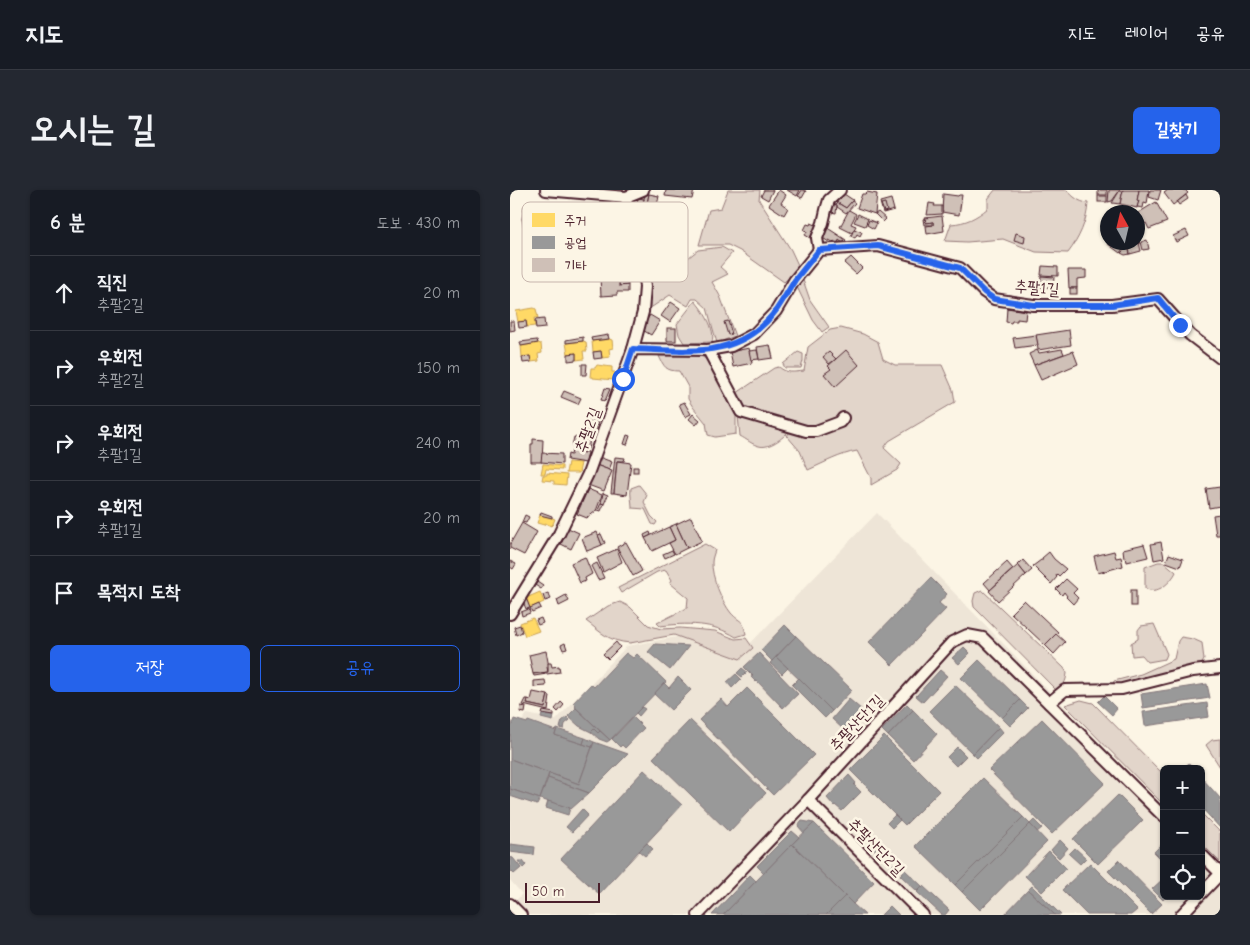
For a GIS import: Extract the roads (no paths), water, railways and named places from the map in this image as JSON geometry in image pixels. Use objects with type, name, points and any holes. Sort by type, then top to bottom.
[{"type":"street","points":[[546,190],[626,197],[643,190]]},
{"type":"street","points":[[633,349],[708,350],[730,346],[754,334],[776,311],[794,282],[819,250],[817,238],[829,200],[840,190]]},
{"type":"street","name":"추팔2길","points":[[626,197],[627,202]]},
{"type":"street","name":"추팔1길","points":[[819,250],[878,246],[960,268],[984,292],[994,299],[1034,305],[1112,305],[1158,298],[1190,336],[1220,358]]},
{"type":"street","name":"추팔2길","points":[[510,614],[559,534],[588,474],[633,349],[644,312],[645,282]]},
{"type":"street","points":[[708,350],[742,412],[806,431],[816,431],[840,422],[843,418]]},
{"type":"street","name":"추팔산단1길","points":[[698,915],[808,800],[952,642],[967,635],[983,638],[1160,813]]},
{"type":"street","points":[[1049,703],[1065,690],[1122,688],[1193,671],[1220,668]]},
{"type":"street","name":"추팔산단2길","points":[[808,800],[922,915]]},
{"type":"street","points":[[1202,855],[1220,874],[1205,890]]},
{"type":"street","points":[[1181,915],[1195,900]]},
{"type":"street","points":[[510,904],[521,915]]}]
